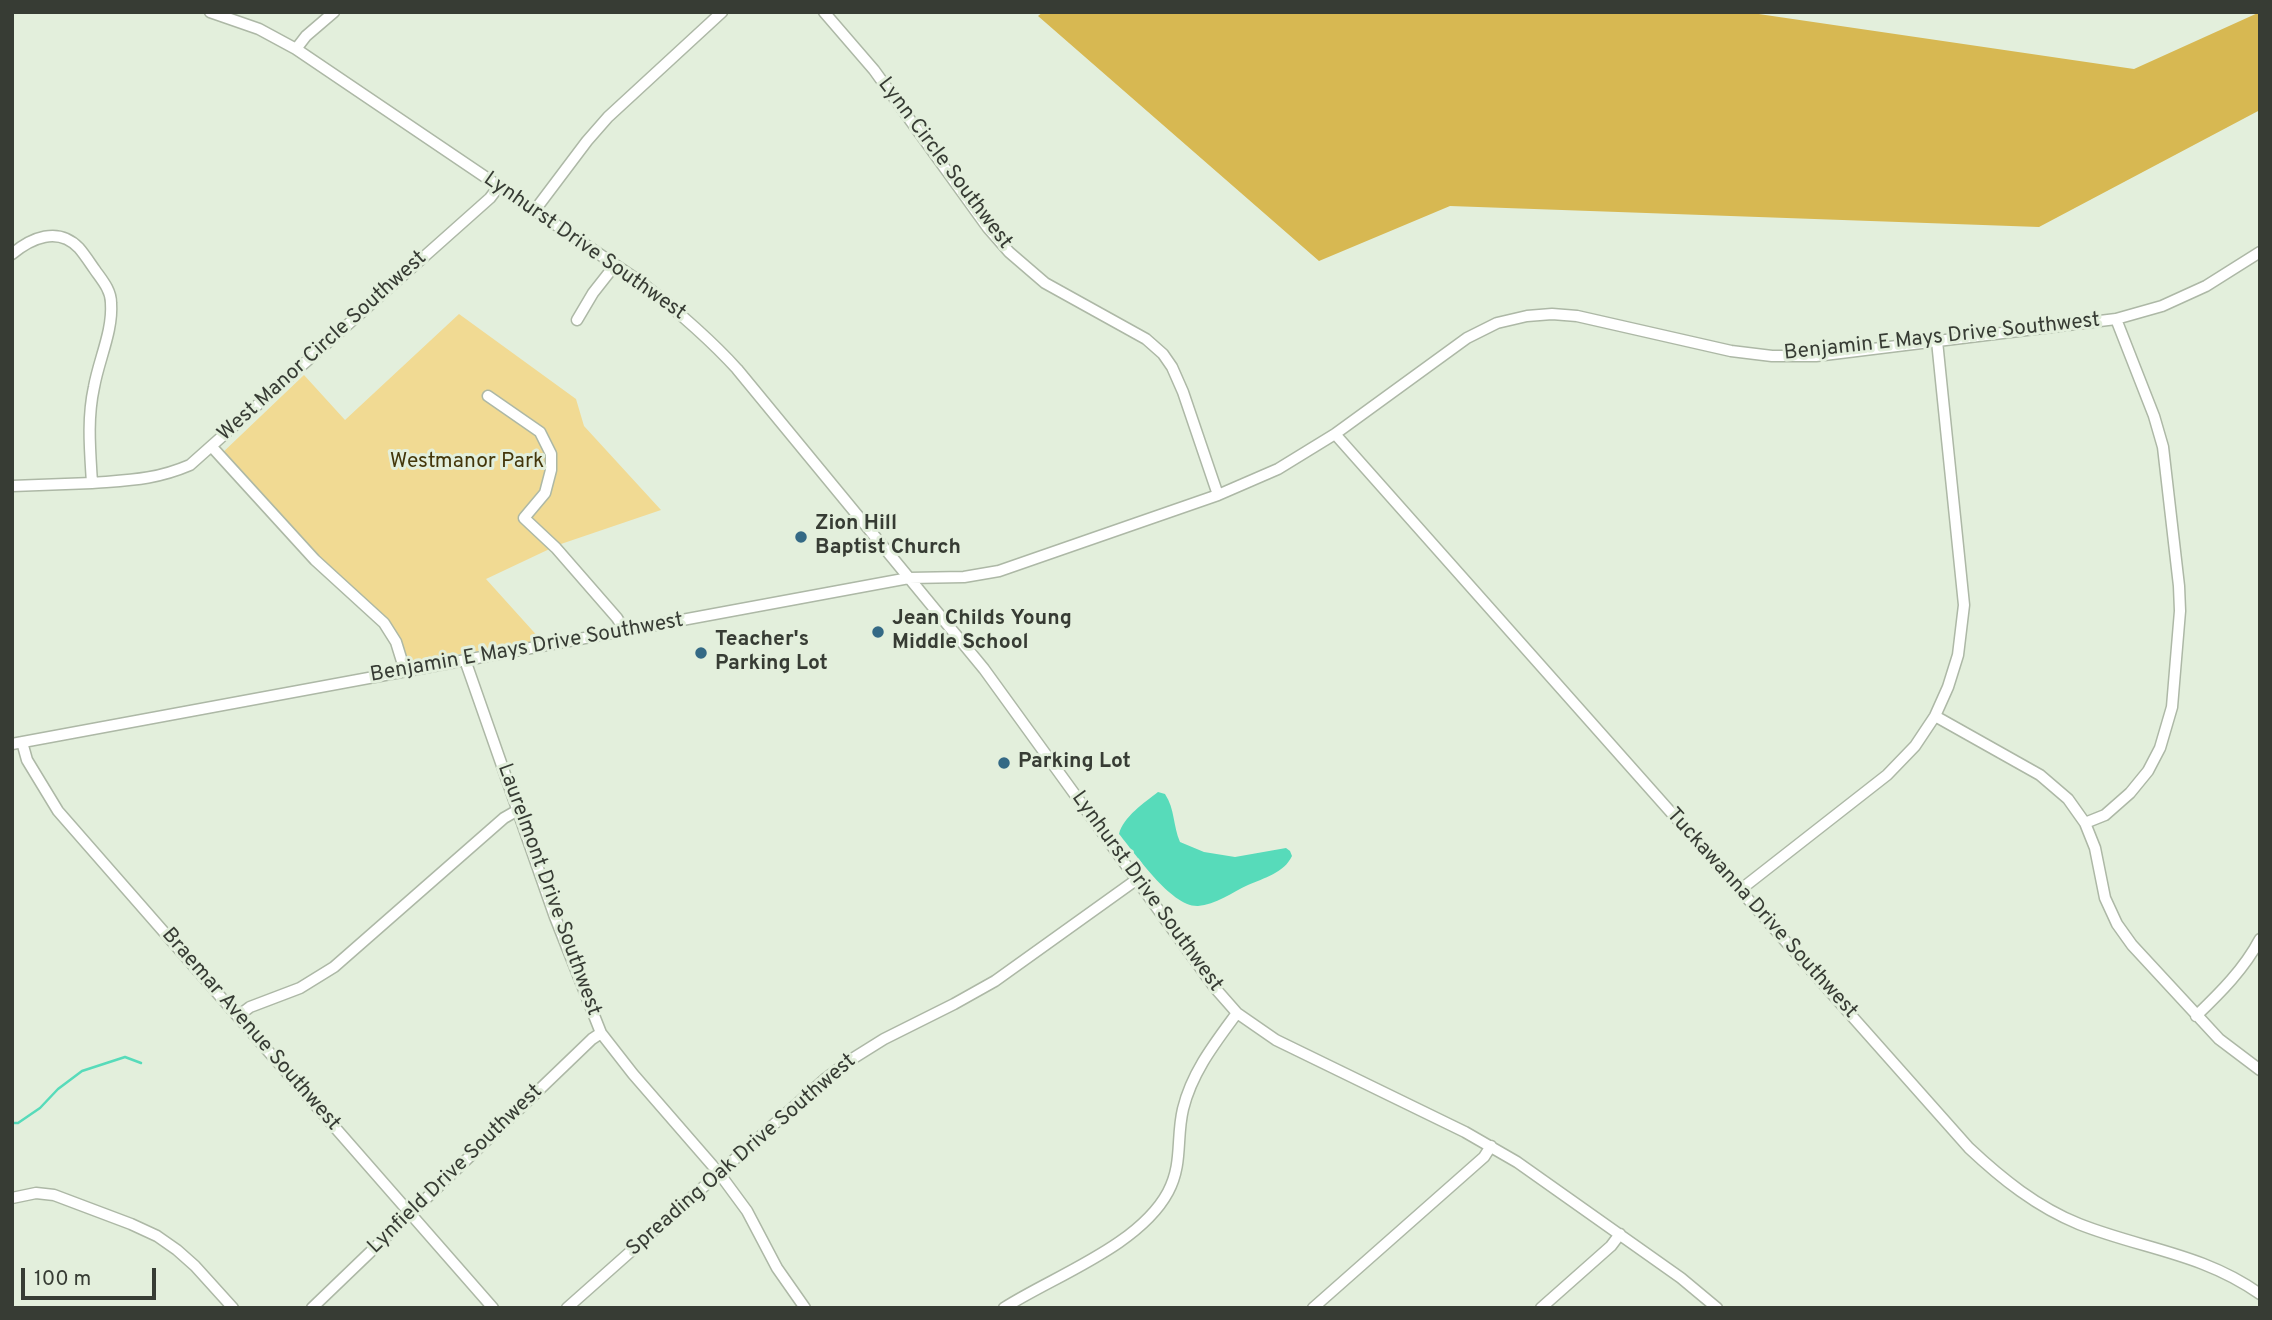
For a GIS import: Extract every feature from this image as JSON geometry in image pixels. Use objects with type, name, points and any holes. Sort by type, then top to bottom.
[{"type":"street","name":"Lynhurst Drive Southwest","points":[[210,12],[259,29],[296,49],[615,265],[676,309],[708,338],[730,361],[984,669],[1214,988],[1237,1013],[1276,1040],[1491,1146],[1620,1234],[1717,1308]]},
{"type":"street","points":[[296,49],[306,36],[334,12]]},
{"type":"street","points":[[535,210],[608,117],[722,12]]},
{"type":"street","name":"Lynn Circle Southwest","points":[[824,12],[874,70],[988,229],[1009,253],[1045,283],[1146,339],[1164,354],[1182,392],[1218,495]]},
{"type":"street","name":"West Manor Circle Southwest","points":[[405,671],[396,642],[384,623],[315,560],[212,447],[490,198],[499,186]]},
{"type":"street","points":[[12,254],[31,240],[41,237],[52,236],[69,241],[78,247],[105,284],[111,298],[111,316],[90,411],[92,483]]},
{"type":"street","name":"Benjamin E Mays Drive Southwest","points":[[17,743],[909,578],[964,577],[1029,563],[1218,495],[1278,469],[1335,434],[1467,338],[1497,323],[1527,316],[1577,316],[1731,351],[1772,356],[1816,356],[2116,319],[2162,306],[2206,286],[2260,252]]},
{"type":"street","points":[[576,320],[615,265]]},
{"type":"street","points":[[2085,823],[2105,814],[2130,793],[2148,771],[2160,748],[2172,707],[2180,611],[2164,447],[2116,319]]},
{"type":"street","points":[[1740,890],[1887,775],[1914,746],[1934,716],[1948,687],[1957,660],[1964,605],[1937,341]]},
{"type":"street","points":[[488,396],[540,432],[551,454],[551,470],[545,493],[524,518],[556,548],[617,618],[625,631]]},
{"type":"street","name":"Tuckawanna Drive Southwest","points":[[1335,434],[1969,1148],[2006,1182],[2076,1223],[2181,1254],[2218,1269],[2260,1294]]},
{"type":"street","points":[[12,486],[149,479],[190,465],[212,447]]},
{"type":"street","name":"Laurelmont Drive Southwest","points":[[465,660],[555,917],[601,1033],[719,1173],[747,1211],[777,1268],[805,1308]]},
{"type":"street","points":[[1934,716],[2040,775],[2068,799],[2085,823],[2095,848],[2105,898],[2117,925],[2196,1016],[2219,1039],[2260,1070]]},
{"type":"street","name":"Braemar Avenue Southwest","points":[[17,743],[58,811],[493,1308]]},
{"type":"street","points":[[238,1016],[250,1007],[300,988],[334,967],[504,818],[518,810]]},
{"type":"street","name":"Spreading Oak Drive Southwest","points":[[567,1308],[825,1079],[884,1039],[995,981],[1136,880]]},
{"type":"street","points":[[2196,1016],[2229,984],[2260,939]]},
{"type":"street","points":[[1004,1308],[1098,1256],[1153,1214],[1168,1193],[1177,1172],[1182,1112],[1190,1084],[1200,1065],[1237,1013]]},
{"type":"street","name":"Lynfield Drive Southwest","points":[[312,1308],[601,1033]]},
{"type":"street","points":[[1313,1308],[1484,1157],[1491,1146]]},
{"type":"street","points":[[12,1198],[36,1194],[54,1195],[131,1223],[177,1250],[233,1308]]},
{"type":"street","points":[[1541,1308],[1611,1246],[1620,1234]]},
{"type":"green space","name":"Westmanor Park","points":[[459,314],[576,399],[584,426],[661,510],[558,545],[486,579],[541,640],[413,662],[219,456],[304,375],[345,420]]},
{"type":"shaded area","points":[[1043,12],[1745,12],[2134,69],[2260,12],[2260,110],[2039,227],[1450,206],[1319,261],[1038,16]]},
{"type":"shaded area","points":[[1158,792],[1165,794],[1168,800],[1180,842],[1204,852],[1235,857],[1286,848],[1292,856],[1279,871],[1217,901],[1198,906],[1188,904],[1154,878],[1119,834],[1130,816]]},
{"type":"waterway","points":[[12,1123],[18,1123],[40,1108],[58,1089],[82,1071],[125,1057],[141,1063]]},
{"type":"place","name":"Zion Hill Baptist Church","points":[[801,537]]},
{"type":"place","name":"Jean Childs Young Middle School","points":[[878,632]]},
{"type":"place","name":"Teacher's Parking Lot","points":[[701,653]]},
{"type":"place","name":"Parking Lot","points":[[1004,763]]}]
